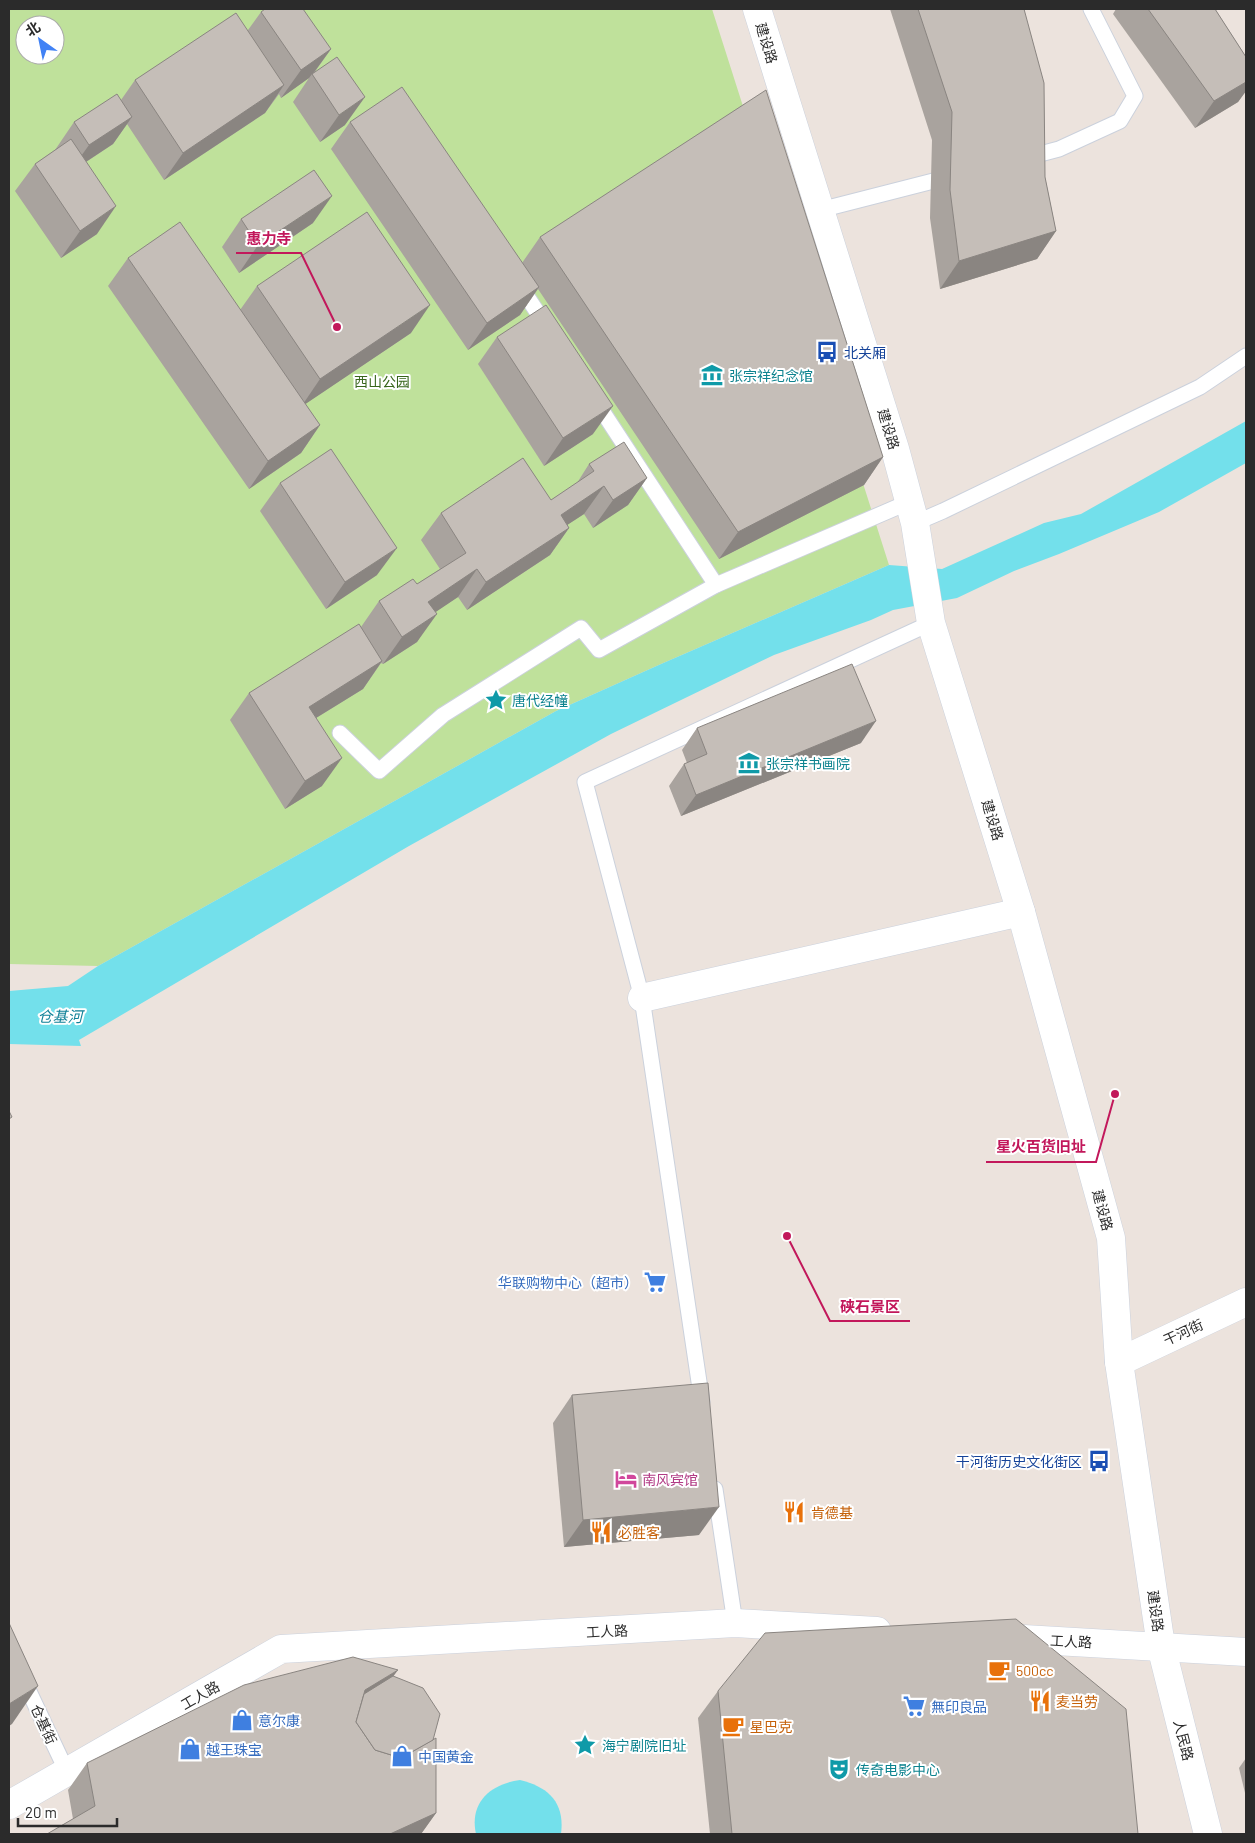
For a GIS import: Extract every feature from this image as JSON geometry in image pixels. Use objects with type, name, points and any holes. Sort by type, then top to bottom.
[{"type":"street","name":"建设路","points":[[757,9],[892,440],[912,512],[931,623],[1022,912],[1111,1238],[1120,1362],[1161,1646]]},
{"type":"street","points":[[642,998],[1022,912]]},
{"type":"street","name":"干河街","points":[[1120,1362],[1246,1302]]},
{"type":"street","name":"工人路","points":[[9,1805],[281,1649],[735,1623],[905,1632]]},
{"type":"street","name":"工人路","points":[[984,1637],[1246,1652]]},
{"type":"street","name":"人民路","points":[[1161,1646],[1208,1834]]},
{"type":"lane","points":[[1012,161],[1059,149],[1120,121],[1135,96],[1091,9]]},
{"type":"lane","points":[[820,210],[964,173]]},
{"type":"lane","points":[[512,274],[555,339]]},
{"type":"lane","points":[[340,733],[379,771],[443,714],[581,628],[599,650],[716,585],[912,512],[943,511],[1200,388],[1246,356]]},
{"type":"lane","points":[[587,388],[716,585]]},
{"type":"lane","points":[[705,1421],[642,998],[585,782],[931,623]]},
{"type":"lane","points":[[713,1477],[735,1623]]},
{"type":"lane","name":"仓基街","points":[[9,1649],[67,1772]]},
{"type":"green space","name":"西山公园","points":[[9,9],[712,9],[889,565],[556,711],[98,966],[9,964]]},
{"type":"water","name":"仓基河","points":[[1246,421],[1246,463],[1159,512],[1014,571],[957,598],[893,610],[871,620],[774,655],[611,734],[409,846],[79,1040],[81,1046],[9,1044],[9,991],[68,986],[98,966],[556,711],[889,565],[942,569],[1044,523],[1081,514]]},
{"type":"water","points":[[520,1780],[539,1787],[553,1798],[560,1813],[562,1823],[561,1834],[476,1834],[476,1813],[484,1796],[491,1790],[509,1782]]},
{"type":"building","points":[[265,9],[303,9],[331,49],[301,70],[261,12]]},
{"type":"building","points":[[918,9],[1024,9],[1044,83],[1045,177],[1056,231],[959,261],[950,190],[952,112]]},
{"type":"building","points":[[1148,9],[1215,9],[1246,57],[1246,82],[1214,101]]},
{"type":"building","points":[[236,13],[284,85],[183,153],[135,80]]},
{"type":"building","points":[[337,57],[365,97],[339,115],[312,74]]},
{"type":"building","points":[[402,87],[539,287],[487,323],[350,122]]},
{"type":"building","name":"张宗祥纪念馆","points":[[766,90],[883,457],[738,532],[540,237]]},
{"type":"building","points":[[117,94],[132,117],[89,145],[74,122]]},
{"type":"building","points":[[71,139],[116,206],[80,231],[35,164]]},
{"type":"building","points":[[314,170],[332,196],[258,245],[241,219]]},
{"type":"building","points":[[367,212],[430,305],[320,379],[257,286]]},
{"type":"building","points":[[180,222],[320,425],[268,461],[128,258]]},
{"type":"building","points":[[546,305],[613,406],[563,438],[497,337]]},
{"type":"building","points":[[624,442],[647,478],[613,500],[604,486],[561,515],[569,528],[486,582],[477,569],[428,602],[437,614],[402,637],[379,601],[413,579],[417,584],[466,553],[441,513],[523,458],[551,500],[594,471],[589,464]]},
{"type":"building","points":[[331,449],[397,548],[345,582],[280,483]]},
{"type":"building","points":[[359,624],[382,661],[309,707],[342,758],[305,781],[249,693]]},
{"type":"building","name":"张宗祥书画院","points":[[852,664],[876,721],[696,795],[684,764],[707,754],[697,728]]},
{"type":"building","name":"南风宾馆","points":[[708,1383],[719,1507],[583,1520],[572,1395]]},
{"type":"building","points":[[1016,1619],[1126,1709],[1138,1834],[732,1834],[718,1691],[765,1633]]},
{"type":"building","points":[[9,1623],[38,1686],[9,1704]]},
{"type":"building","points":[[353,1657],[398,1670],[365,1690],[356,1722],[375,1750],[401,1758],[436,1738],[436,1813],[390,1834],[47,1834],[95,1806],[87,1763],[244,1685]]},
{"type":"building","points":[[393,1676],[423,1688],[440,1714],[433,1740],[401,1758],[375,1750],[356,1722],[364,1694]]},
{"type":"place","name":"惠力寺","points":[[337,327]]},
{"type":"place","name":"北关厢","points":[[827,352]]},
{"type":"place","name":"张宗祥纪念馆","points":[[712,375]]},
{"type":"place","name":"唐代经幢","points":[[496,700]]},
{"type":"place","name":"张宗祥书画院","points":[[749,763]]},
{"type":"place","name":"星火百货旧址","points":[[1115,1094]]},
{"type":"place","name":"硖石景区","points":[[787,1236]]},
{"type":"place","name":"华联购物中心（超市）","points":[[655,1282]]},
{"type":"place","name":"干河街历史文化街区","points":[[1099,1461]]},
{"type":"place","name":"南风宾馆","points":[[626,1479]]},
{"type":"place","name":"肯德基","points":[[794,1512]]},
{"type":"place","name":"必胜客","points":[[601,1532]]},
{"type":"place","name":"500cc","points":[[999,1670]]},
{"type":"place","name":"麦当劳","points":[[1040,1701]]},
{"type":"place","name":"無印良品","points":[[914,1706]]},
{"type":"place","name":"意尔康","points":[[242,1720]]},
{"type":"place","name":"星巴克","points":[[733,1726]]},
{"type":"place","name":"海宁剧院旧址","points":[[585,1745]]},
{"type":"place","name":"越王珠宝","points":[[190,1749]]},
{"type":"place","name":"中国黄金","points":[[402,1756]]},
{"type":"place","name":"传奇电影中心","points":[[839,1769]]}]
